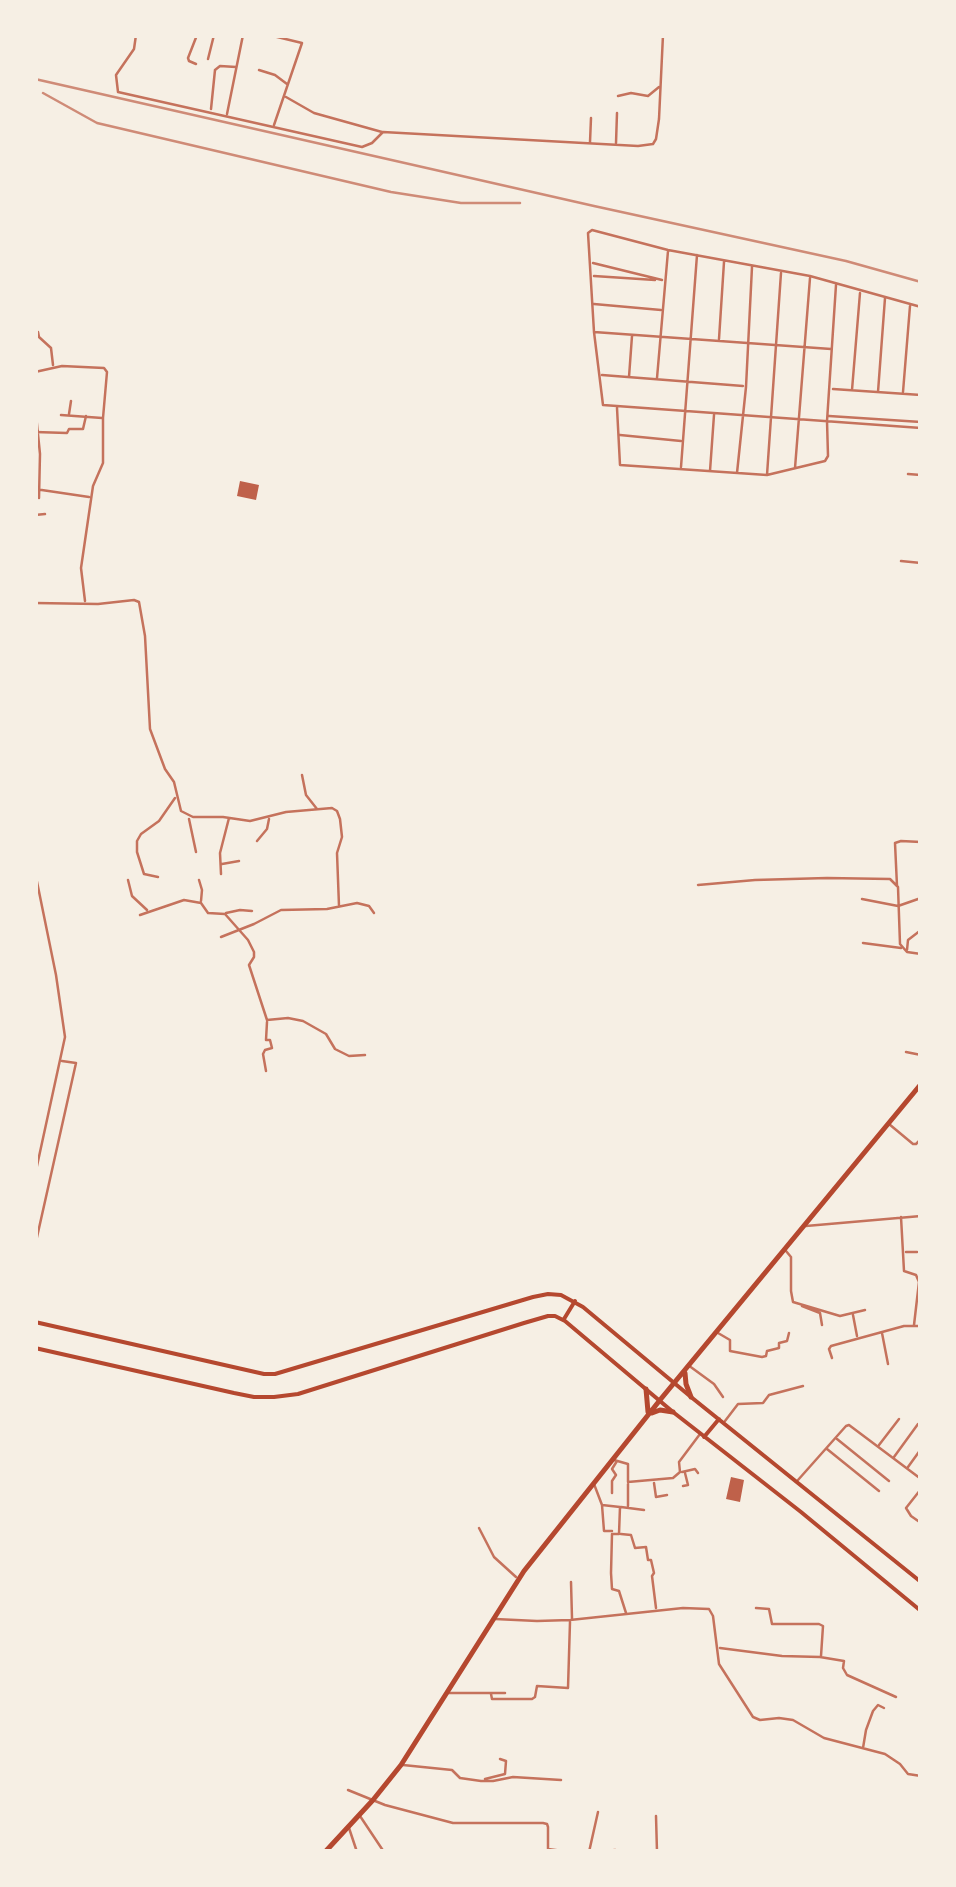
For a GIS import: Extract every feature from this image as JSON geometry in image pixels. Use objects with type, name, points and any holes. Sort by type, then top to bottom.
[{"type":"main road","points":[[325,1852],[374,1800],[401,1764],[518,1579],[921,1084]]},
{"type":"main road","points":[[35,1322],[274,1374],[533,1296],[553,1294],[574,1302],[921,1582]]},
{"type":"main road","points":[[563,1320],[574,1302]]},
{"type":"main road","points":[[35,1348],[234,1393],[274,1397],[298,1394],[556,1316],[921,1612]]},
{"type":"main road","points":[[687,1367],[686,1384],[691,1398]]},
{"type":"main road","points":[[646,1389],[648,1415]]},
{"type":"main road","points":[[648,1415],[660,1410],[673,1412]]},
{"type":"main road","points":[[702,1435],[721,1421]]},
{"type":"street","points":[[136,35],[134,49],[116,75],[118,92],[362,147],[383,132]]},
{"type":"street","points":[[196,35],[188,60],[196,64]]},
{"type":"street","points":[[208,59],[214,35]]},
{"type":"street","points":[[226,115],[243,35]]},
{"type":"street","points":[[268,35],[302,43]]},
{"type":"street","points":[[273,127],[304,35]]},
{"type":"street","points":[[285,97],[314,113],[383,132],[653,144],[657,135],[664,35]]},
{"type":"street","points":[[211,112],[215,70],[223,66],[237,68]]},
{"type":"street","points":[[259,70],[275,74],[288,85]]},
{"type":"street","points":[[618,96],[648,96],[661,86]]},
{"type":"street","points":[[616,144],[618,113]]},
{"type":"street","points":[[590,143],[592,118]]},
{"type":"street","points":[[921,307],[810,276],[668,250],[592,230],[588,233],[603,405],[921,425]]},
{"type":"street","points":[[657,380],[668,250]]},
{"type":"street","points":[[681,469],[697,254]]},
{"type":"street","points":[[718,340],[724,261]]},
{"type":"street","points":[[591,263],[666,281]]},
{"type":"street","points":[[737,473],[752,266]]},
{"type":"street","points":[[766,475],[781,272]]},
{"type":"street","points":[[592,276],[657,279]]},
{"type":"street","points":[[796,468],[810,276]]},
{"type":"street","points":[[617,406],[620,465],[766,475],[825,460],[836,285]]},
{"type":"street","points":[[852,390],[860,292]]},
{"type":"street","points":[[878,392],[885,297]]},
{"type":"street","points":[[592,304],[663,310]]},
{"type":"street","points":[[903,394],[910,304]]},
{"type":"street","points":[[38,332],[39,338],[51,348],[53,366]]},
{"type":"street","points":[[594,332],[832,349]]},
{"type":"street","points":[[629,378],[632,334]]},
{"type":"street","points":[[35,372],[53,366],[107,370],[103,463],[94,479],[81,568],[86,603]]},
{"type":"street","points":[[600,375],[746,386]]},
{"type":"street","points":[[830,388],[921,395]]},
{"type":"street","points":[[69,415],[71,401]]},
{"type":"street","points":[[35,405],[40,498]]},
{"type":"street","points":[[710,471],[714,413]]},
{"type":"street","points":[[61,416],[103,418]]},
{"type":"street","points":[[36,431],[67,433],[69,429],[83,429],[86,416]]},
{"type":"street","points":[[618,435],[684,441]]},
{"type":"street","points":[[908,474],[921,476]]},
{"type":"street","points":[[38,490],[91,497]]},
{"type":"street","points":[[35,516],[46,514]]},
{"type":"street","points":[[901,561],[921,563]]},
{"type":"street","points":[[35,603],[134,600],[140,604],[150,728],[174,782],[179,807],[188,816],[196,852]]},
{"type":"street","points":[[302,775],[306,795],[318,810]]},
{"type":"street","points":[[158,876],[144,874],[136,842],[140,834],[159,821],[177,796]]},
{"type":"street","points":[[188,816],[250,821],[281,813],[332,808],[340,819],[342,838],[336,852],[339,906]]},
{"type":"street","points":[[257,841],[269,817]]},
{"type":"street","points":[[221,874],[220,852],[229,818]]},
{"type":"street","points":[[905,950],[899,940],[896,843],[921,842]]},
{"type":"street","points":[[220,864],[239,860]]},
{"type":"street","points":[[35,872],[65,1029],[62,1060],[35,1175]]},
{"type":"street","points":[[698,885],[826,878],[890,880],[898,887]]},
{"type":"street","points":[[128,880],[132,895],[148,912]]},
{"type":"street","points":[[199,880],[201,903]]},
{"type":"street","points":[[862,899],[898,906],[921,898]]},
{"type":"street","points":[[140,915],[184,900],[201,903],[209,913],[252,911]]},
{"type":"street","points":[[221,937],[278,910],[327,909],[350,903],[369,906],[374,913]]},
{"type":"street","points":[[230,918],[234,911]]},
{"type":"street","points":[[225,914],[254,952],[248,965],[272,1048],[263,1054],[266,1071]]},
{"type":"street","points":[[905,950],[908,940],[921,930]]},
{"type":"street","points":[[863,942],[921,954]]},
{"type":"street","points":[[267,1020],[303,1021],[326,1034],[335,1049],[349,1056],[365,1055]]},
{"type":"street","points":[[906,1052],[921,1055]]},
{"type":"street","points":[[35,1246],[76,1063],[62,1060]]},
{"type":"street","points":[[888,1124],[913,1144],[921,1139]]},
{"type":"street","points":[[805,1226],[921,1216]]},
{"type":"street","points":[[901,1217],[904,1271],[916,1275],[920,1282],[914,1324]]},
{"type":"street","points":[[784,1250],[791,1257],[792,1300],[819,1312],[822,1325]]},
{"type":"street","points":[[904,1252],[917,1252]]},
{"type":"street","points":[[796,1303],[836,1315],[865,1310]]},
{"type":"street","points":[[852,1313],[857,1338]]},
{"type":"street","points":[[832,1358],[830,1346],[914,1324],[921,1326]]},
{"type":"street","points":[[717,1332],[730,1340],[730,1351],[756,1356],[779,1348],[789,1333]]},
{"type":"street","points":[[882,1332],[888,1364]]},
{"type":"street","points":[[687,1367],[714,1384],[723,1398]]},
{"type":"street","points":[[721,1421],[738,1404],[763,1403],[768,1396],[803,1386]]},
{"type":"street","points":[[878,1446],[899,1419]]},
{"type":"street","points":[[893,1458],[918,1424]]},
{"type":"street","points":[[797,1481],[846,1426],[852,1426],[921,1478]]},
{"type":"street","points":[[682,1486],[688,1485],[679,1462],[702,1435]]},
{"type":"street","points":[[835,1438],[889,1481]]},
{"type":"street","points":[[826,1449],[879,1490]]},
{"type":"street","points":[[907,1468],[921,1449]]},
{"type":"street","points":[[612,1493],[615,1460],[628,1465],[628,1507]]},
{"type":"street","points":[[614,1478],[654,1481],[695,1469],[698,1473]]},
{"type":"street","points":[[654,1481],[656,1497],[667,1496]]},
{"type":"street","points":[[594,1483],[602,1505],[604,1531],[631,1535],[635,1548],[646,1546],[654,1573],[656,1611]]},
{"type":"street","points":[[921,1488],[906,1508],[921,1523]]},
{"type":"street","points":[[602,1505],[644,1510]]},
{"type":"street","points":[[619,1534],[620,1506]]},
{"type":"street","points":[[478,1528],[494,1557],[518,1579]]},
{"type":"street","points":[[612,1534],[612,1590],[619,1591],[626,1614]]},
{"type":"street","points":[[490,1694],[492,1699],[532,1699],[537,1686],[568,1688],[571,1582]]},
{"type":"street","points":[[756,1608],[769,1608],[772,1624],[823,1626],[820,1657]]},
{"type":"street","points":[[493,1619],[571,1620],[708,1609],[713,1616],[722,1670],[753,1716],[760,1720],[794,1720],[824,1738],[885,1754],[908,1774],[921,1776]]},
{"type":"street","points":[[718,1648],[844,1661],[847,1674],[896,1697]]},
{"type":"street","points":[[447,1692],[505,1693]]},
{"type":"street","points":[[862,1748],[873,1712],[878,1704],[884,1708]]},
{"type":"street","points":[[479,1779],[504,1775],[506,1761],[500,1760]]},
{"type":"street","points":[[401,1764],[452,1770],[460,1778],[492,1781],[512,1776],[560,1780]]},
{"type":"street","points":[[348,1790],[453,1823],[543,1823],[548,1828],[548,1849],[570,1852]]},
{"type":"street","points":[[589,1852],[598,1812]]},
{"type":"street","points":[[359,1815],[384,1852]]},
{"type":"street","points":[[656,1816],[657,1852]]},
{"type":"street","points":[[349,1826],[357,1852]]},
{"type":"street","points":[[596,1852],[621,1852]]},
{"type":"building","points":[[240,481],[259,485],[256,500],[237,496]]},
{"type":"building","points":[[731,1477],[744,1480],[740,1502],[726,1499]]},
{"type":"railway","points":[[35,79],[846,261],[921,282]]},
{"type":"railway","points":[[43,93],[97,123],[391,192],[461,203],[520,203]]}]
